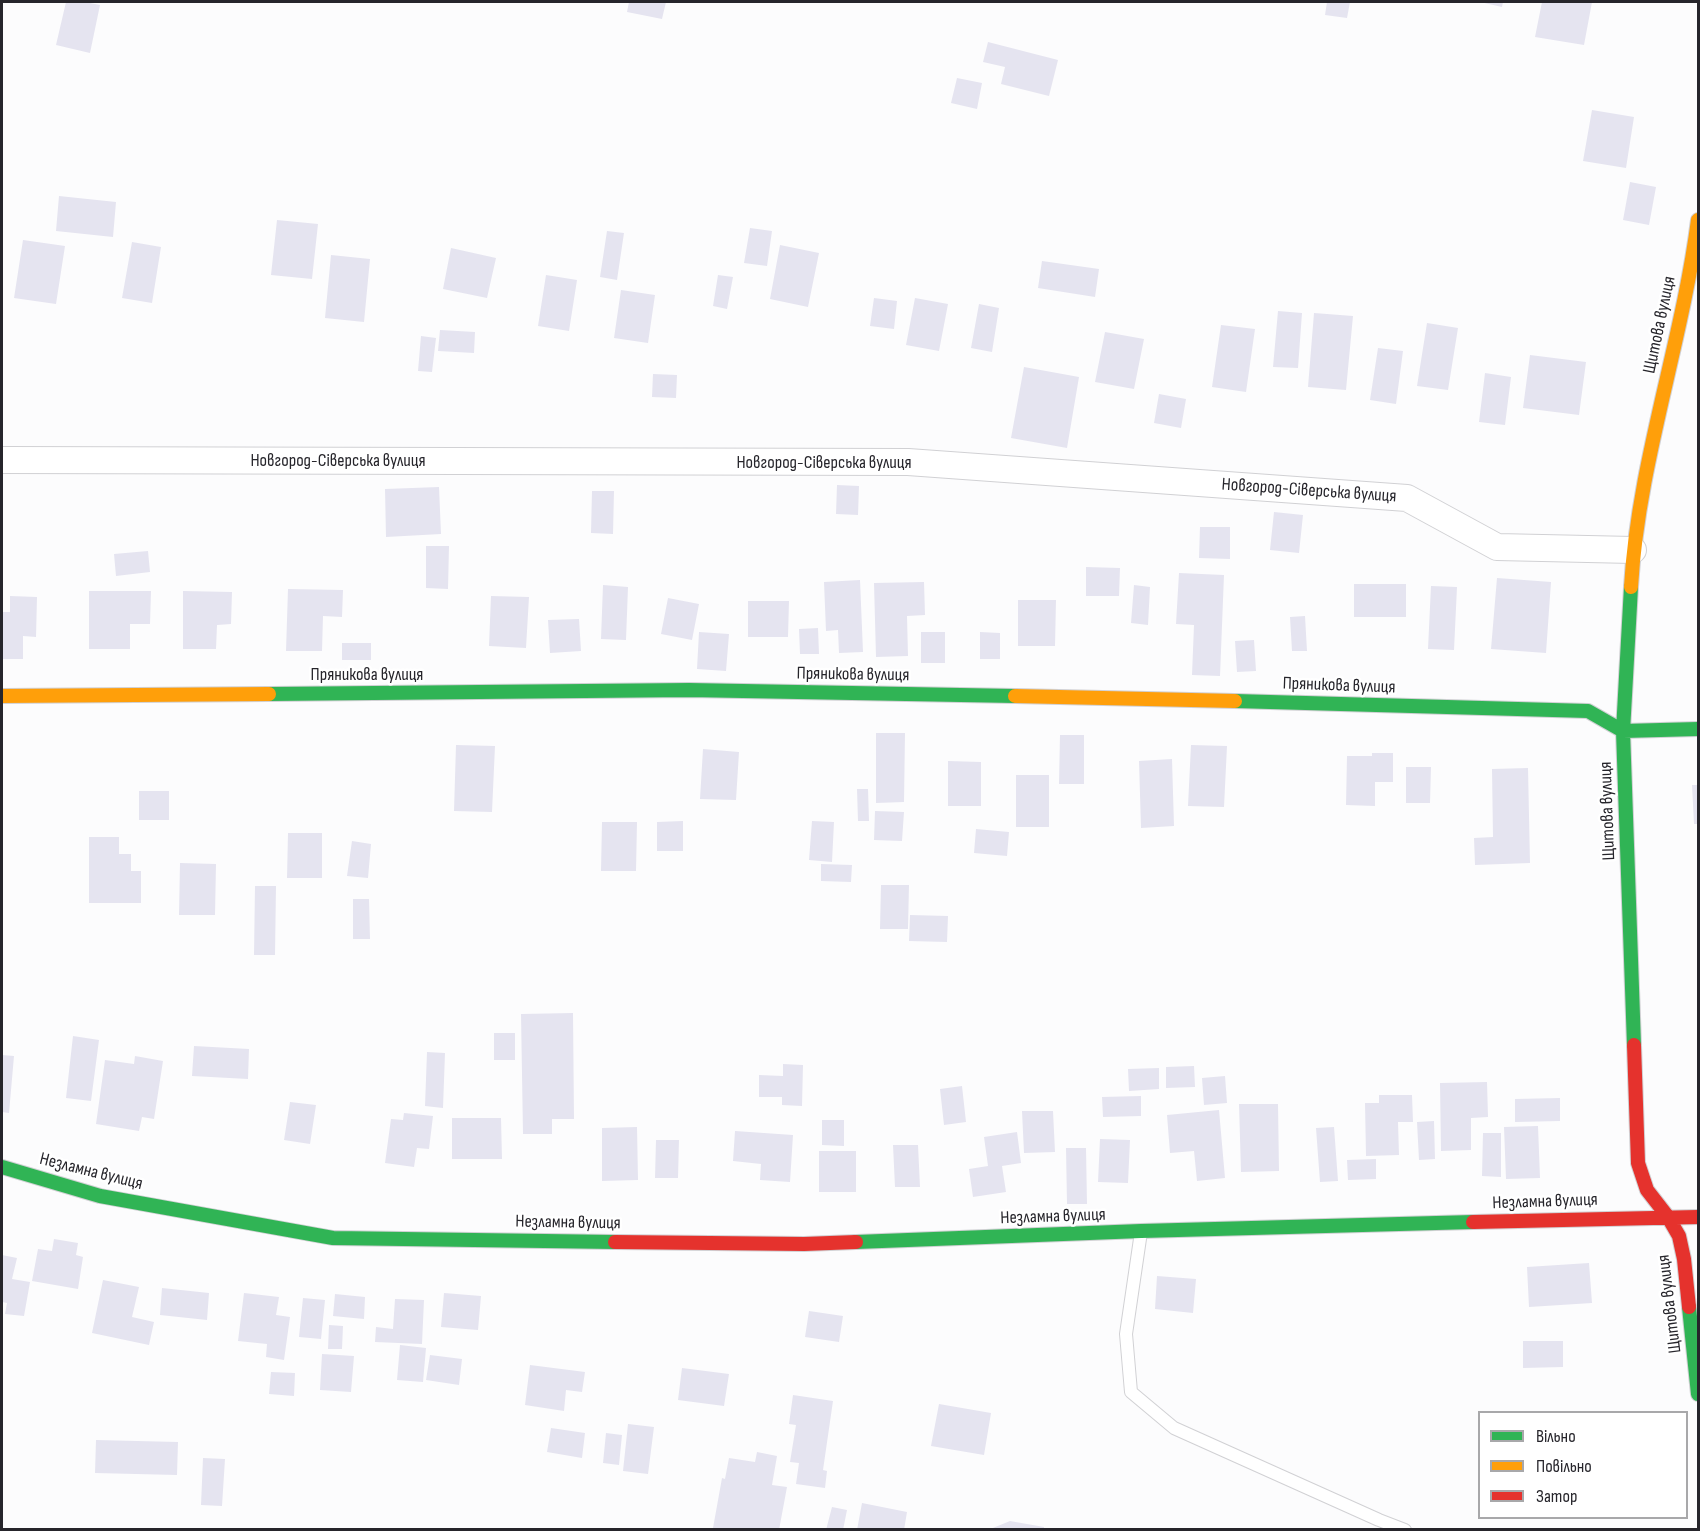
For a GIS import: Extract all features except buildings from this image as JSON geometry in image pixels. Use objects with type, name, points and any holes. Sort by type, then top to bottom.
[{"type":"street","name":"Щитова вулиця","points":[[1698,220],[1696,258],[1646,471],[1633,550],[1623,731],[1638,1163],[1647,1190],[1668,1217],[1679,1236],[1684,1258],[1698,1394]]},
{"type":"street","name":"Новгород-Сіверська вулиця","points":[[2,460],[908,462],[1407,498],[1497,547],[1633,550]]},
{"type":"street","name":"Пряникова вулиця","points":[[2,696],[689,690],[1192,699],[1588,711],[1623,731]]},
{"type":"street","points":[[1623,731],[1698,729]]},
{"type":"street","name":"Незламна вулиця","points":[[2,1167],[99,1196],[333,1238],[804,1244],[1141,1231],[1698,1217]]},
{"type":"lane","points":[[1141,1231],[1126,1334],[1131,1392],[1174,1428],[1405,1530]]},
{"type":"traffic: fast","points":[[1631,587],[1623,731],[1634,1045]]},
{"type":"traffic: fast","points":[[269,694],[689,690],[1015,696]]},
{"type":"traffic: fast","points":[[1235,701],[1588,711],[1623,731],[1698,729]]},
{"type":"traffic: fast","points":[[2,1167],[100,1196],[333,1238],[615,1242]]},
{"type":"traffic: fast","points":[[856,1242],[1473,1222]]},
{"type":"traffic: fast","points":[[1689,1307],[1698,1394]]},
{"type":"traffic: slow","points":[[1631,587],[1642,495],[1682,312],[1698,220]]},
{"type":"traffic: slow","points":[[2,696],[269,694]]},
{"type":"traffic: slow","points":[[1015,696],[1235,701]]},
{"type":"traffic: jam","points":[[1634,1045],[1638,1163],[1647,1190],[1668,1217],[1679,1236],[1689,1307]]},
{"type":"traffic: jam","points":[[1473,1222],[1698,1217]]},
{"type":"traffic: jam","points":[[615,1242],[804,1244],[856,1242]]}]
